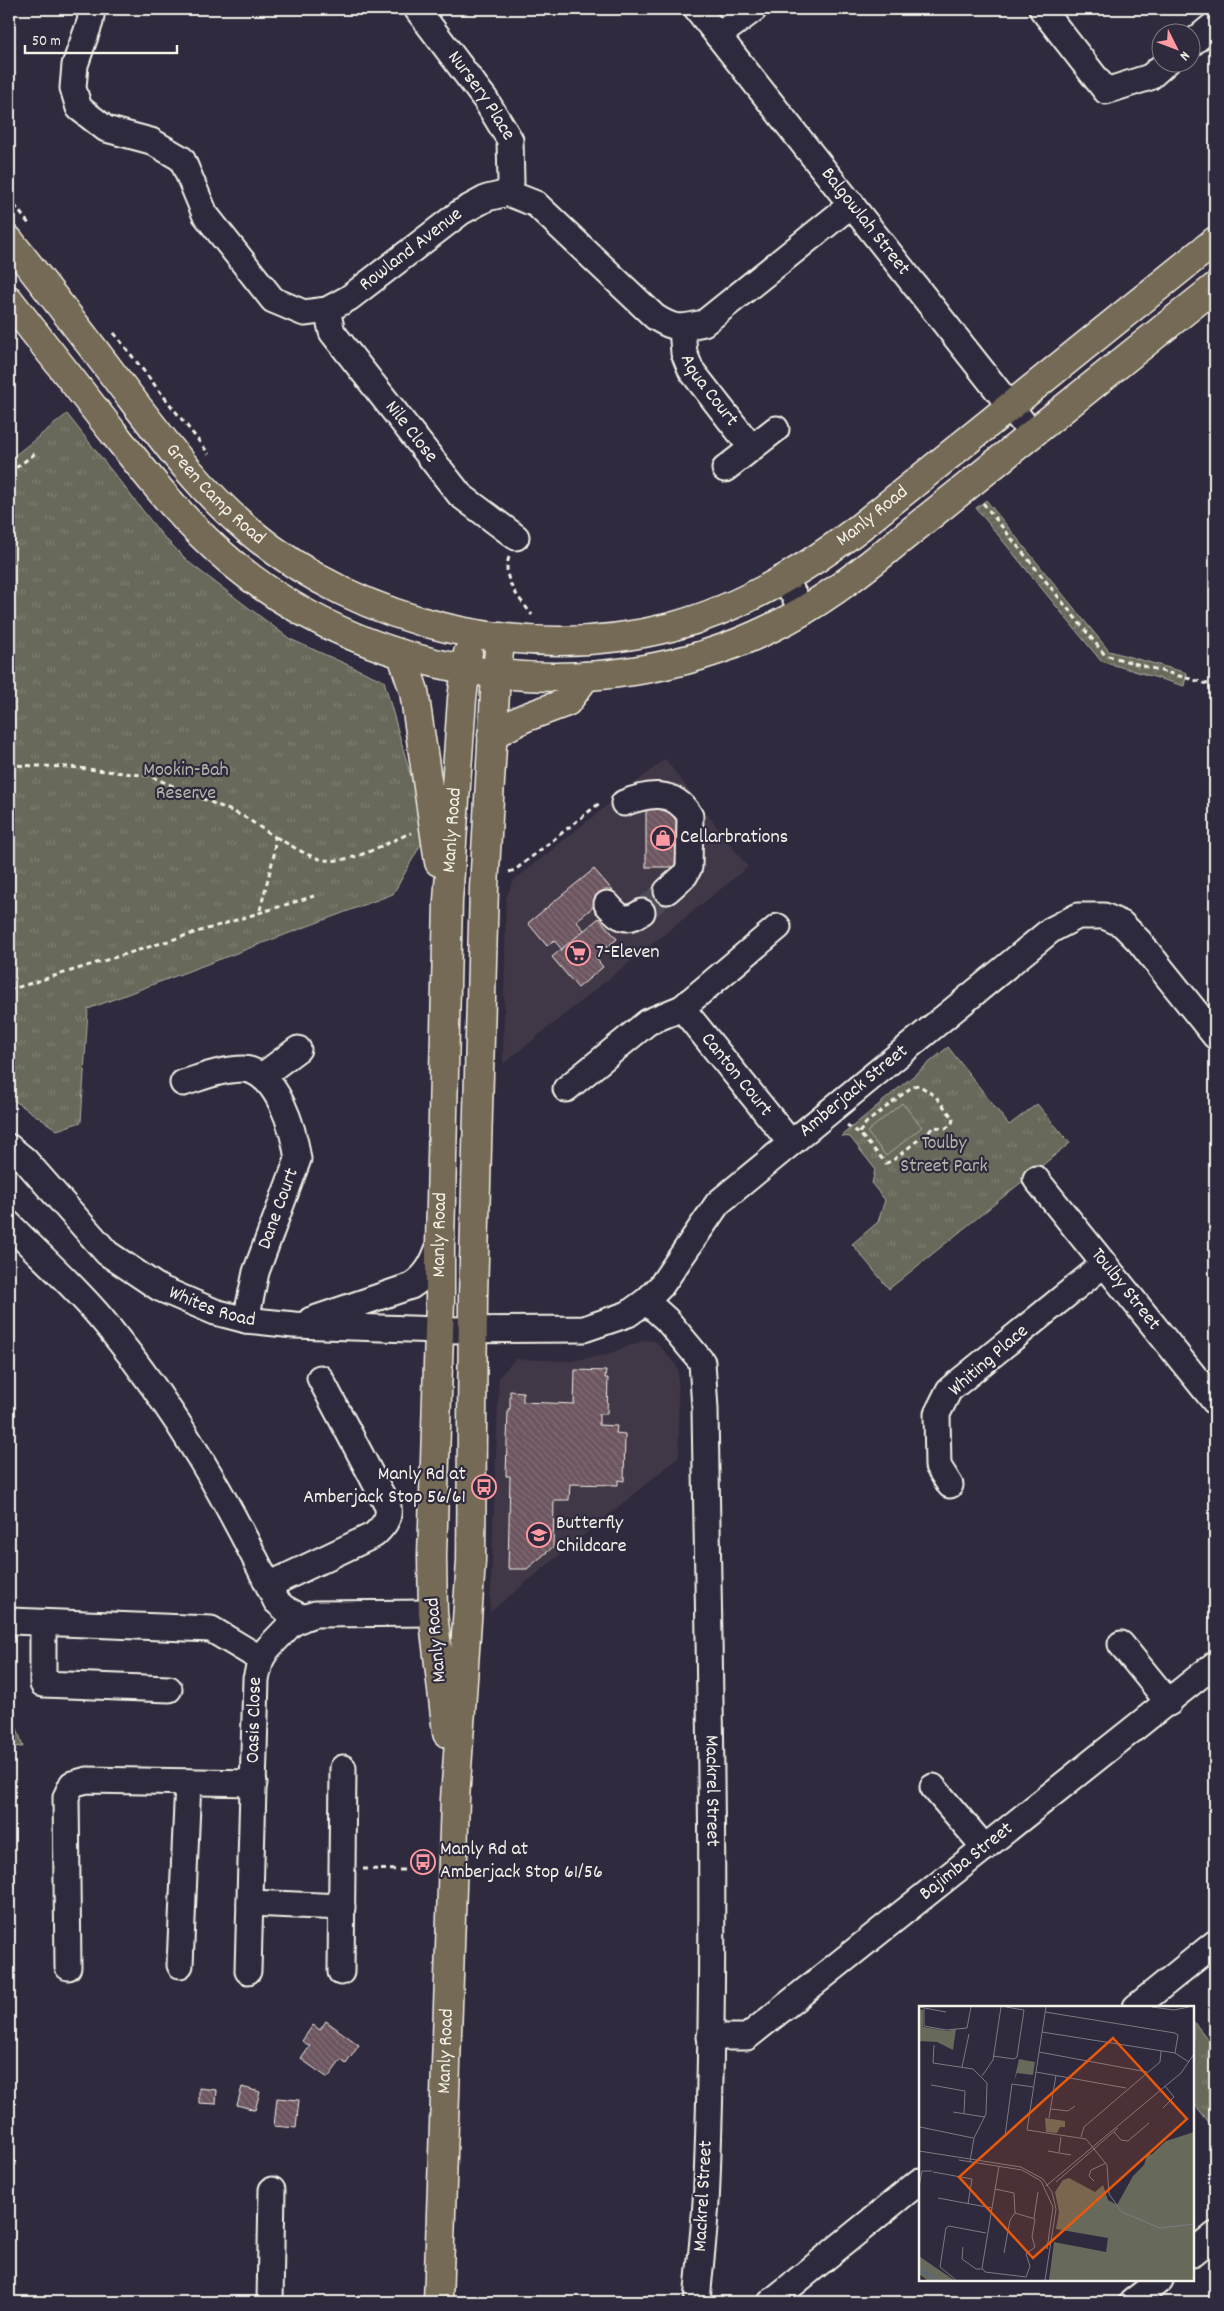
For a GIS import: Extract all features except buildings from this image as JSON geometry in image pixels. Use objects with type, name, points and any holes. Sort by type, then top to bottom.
[{"type":"main road","name":"Green Camp Road","points":[[20,234],[192,474],[247,530],[306,571],[368,602],[412,620],[501,638]]},
{"type":"main road","name":"Manly Road","points":[[438,2302],[455,1799],[471,1561],[473,1330],[484,888],[496,675],[501,638],[575,640],[670,627],[746,599],[785,579],[831,549],[1215,241]]},
{"type":"main road","name":"Manly Road","points":[[402,655],[465,671],[496,675],[530,677],[586,676],[622,672],[700,655],[769,630],[803,612],[845,584],[1215,287]]},
{"type":"main road","name":"Green Camp Road","points":[[9,300],[164,496],[229,560],[275,595],[300,609],[334,627],[402,655]]},
{"type":"main road","name":"Manly Road","points":[[455,1799],[432,1612],[432,1556],[448,901],[465,671],[471,633]]},
{"type":"main road","points":[[402,655],[414,691],[438,857],[448,901]]},
{"type":"main road","points":[[492,735],[524,718],[568,702],[586,676]]},
{"type":"street","name":"Rowland Avenue","points":[[92,9],[90,22],[75,65],[73,88],[79,108],[106,129],[151,141],[182,159],[205,214],[273,300],[304,313],[327,310],[349,298],[461,212],[487,198],[508,193]]},
{"type":"street","name":"Nursery Place","points":[[417,9],[485,99],[510,140],[511,182],[508,193]]},
{"type":"street","name":"Balgowlah Street","points":[[697,9],[1032,434]]},
{"type":"street","points":[[718,36],[754,9]]},
{"type":"street","points":[[1042,9],[1106,90],[1150,76],[1155,72]]},
{"type":"street","points":[[1202,35],[1215,24]]},
{"type":"street","points":[[508,193],[536,204],[655,317],[670,327],[682,328],[704,323],[852,204]]},
{"type":"street","name":"Nile Close","points":[[327,310],[332,332],[460,495],[516,537]]},
{"type":"street","name":"Aqua Court","points":[[682,328],[684,353],[691,370],[751,447]]},
{"type":"street","points":[[725,469],[776,429]]},
{"type":"street","points":[[785,579],[803,612]]},
{"type":"street","points":[[614,801],[645,795],[660,795],[678,802],[690,816],[689,867],[685,875],[667,891]]},
{"type":"street","points":[[607,904],[617,916],[626,920],[642,912]]},
{"type":"street","name":"Amberjack Street","points":[[473,1330],[584,1329],[628,1314],[661,1286],[718,1203],[790,1142],[1051,930],[1078,916],[1104,916],[1122,924],[1139,941],[1215,1036]]},
{"type":"street","points":[[566,1089],[648,1022],[682,1008],[778,927]]},
{"type":"street","name":"Canton Court","points":[[682,1008],[790,1142]]},
{"type":"street","points":[[183,1083],[225,1070],[246,1069],[262,1076],[298,1049]]},
{"type":"street","name":"Dane Court","points":[[246,1320],[256,1272],[298,1159],[290,1125],[274,1089],[262,1076]]},
{"type":"street","name":"Whites Road","points":[[9,1148],[24,1160],[107,1253],[159,1288],[215,1312],[246,1320],[294,1325],[473,1330]]},
{"type":"street","name":"Toulby Street","points":[[1036,1179],[1103,1265],[1215,1402]]},
{"type":"street","points":[[9,1224],[105,1323],[151,1382],[197,1449],[280,1605],[303,1618]]},
{"type":"street","points":[[294,1325],[411,1286],[423,1278],[432,1266],[440,1244]]},
{"type":"street","name":"Whiting Place","points":[[950,1484],[938,1466],[937,1414],[949,1390],[1103,1265]]},
{"type":"street","name":"Mackrel Street","points":[[646,1300],[667,1320],[702,1362],[711,1786],[710,2038],[707,2183],[697,2302]]},
{"type":"street","points":[[269,1585],[374,1535],[384,1526],[389,1513],[388,1507],[320,1378]]},
{"type":"street","name":"Oasis Close","points":[[248,1971],[256,1679],[261,1659],[276,1638],[292,1624],[315,1614],[432,1612]]},
{"type":"street","points":[[11,1621],[210,1629],[261,1659]]},
{"type":"street","points":[[43,1623],[43,1684],[169,1689]]},
{"type":"street","points":[[1121,1644],[1168,1703]]},
{"type":"street","name":"Bajimba Street","points":[[710,2038],[747,2036],[1215,1664]]},
{"type":"street","points":[[342,1972],[343,1768]]},
{"type":"street","points":[[68,1966],[66,1797],[72,1784],[87,1780],[254,1784]]},
{"type":"street","points":[[180,1965],[188,1782]]},
{"type":"street","points":[[933,1787],[985,1848]]},
{"type":"street","points":[[250,1903],[342,1907]]},
{"type":"street","points":[[1137,2006],[1215,1943]]},
{"type":"street","points":[[771,2302],[919,2182]]},
{"type":"street","points":[[270,2302],[272,2190]]},
{"type":"street","points":[[1194,2253],[1215,2235]]},
{"type":"street","points":[[1132,2302],[1159,2281]]},
{"type":"path","points":[[9,198],[20,234]]},
{"type":"path","points":[[110,327],[212,458]]},
{"type":"path","points":[[9,473],[37,452]]},
{"type":"path","points":[[981,500],[1105,655],[1215,686]]},
{"type":"path","points":[[516,537],[507,564],[507,580],[536,622]]},
{"type":"path","points":[[9,765],[69,766],[150,776],[243,816],[275,837],[316,858],[344,860],[365,854],[382,844],[416,832]]},
{"type":"path","points":[[503,873],[515,870],[614,801]]},
{"type":"path","points":[[259,914],[274,855],[275,837]]},
{"type":"path","points":[[9,990],[314,896]]},
{"type":"path","points":[[845,1123],[859,1133],[886,1163],[892,1161],[934,1127],[946,1128],[952,1124],[953,1118],[936,1097],[919,1085],[913,1086],[866,1123],[859,1133]]},
{"type":"path","points":[[342,1869],[404,1870]]},
{"type":"shaded area","points":[[665,759],[748,867],[503,1064],[506,897],[514,880]]},
{"type":"shaded area","name":"Butterfly Childcare","points":[[645,1340],[655,1341],[675,1363],[678,1371],[679,1457],[490,1612],[499,1377],[515,1359],[571,1361],[605,1355]]},
{"type":"green space","name":"Mookin-Bah Reserve","points":[[67,414],[162,535],[191,564],[290,639],[384,681],[419,805],[425,837],[393,894],[88,1009],[81,1122],[57,1130],[9,1097],[9,460]]},
{"type":"green space","points":[[986,500],[1109,651],[1187,673],[1184,686],[1101,661],[976,508]]},
{"type":"green space","name":"Toulby Street Park","points":[[948,1047],[1009,1125],[1037,1104],[1070,1143],[889,1289],[852,1244],[878,1222],[885,1200],[872,1184],[875,1169],[850,1137],[841,1136]]},
{"type":"green space","points":[[902,1103],[922,1127],[886,1156],[867,1132]]},
{"type":"green space","points":[[9,1702],[23,1747],[9,1746]]},
{"type":"green space","points":[[1194,2022],[1215,2048],[1215,2130],[1194,2103]]},
{"type":"tunnel","points":[[642,912],[667,891]]},
{"type":"place","name":"Cellarbrations","points":[[663,838]]},
{"type":"place","name":"7-Eleven","points":[[578,953]]},
{"type":"place","name":"Manly Rd at Amberjack Stop 56/61","points":[[484,1487]]},
{"type":"place","name":"Butterfly Childcare","points":[[539,1535]]},
{"type":"place","name":"Manly Rd at Amberjack Stop 61/56","points":[[423,1862]]}]
